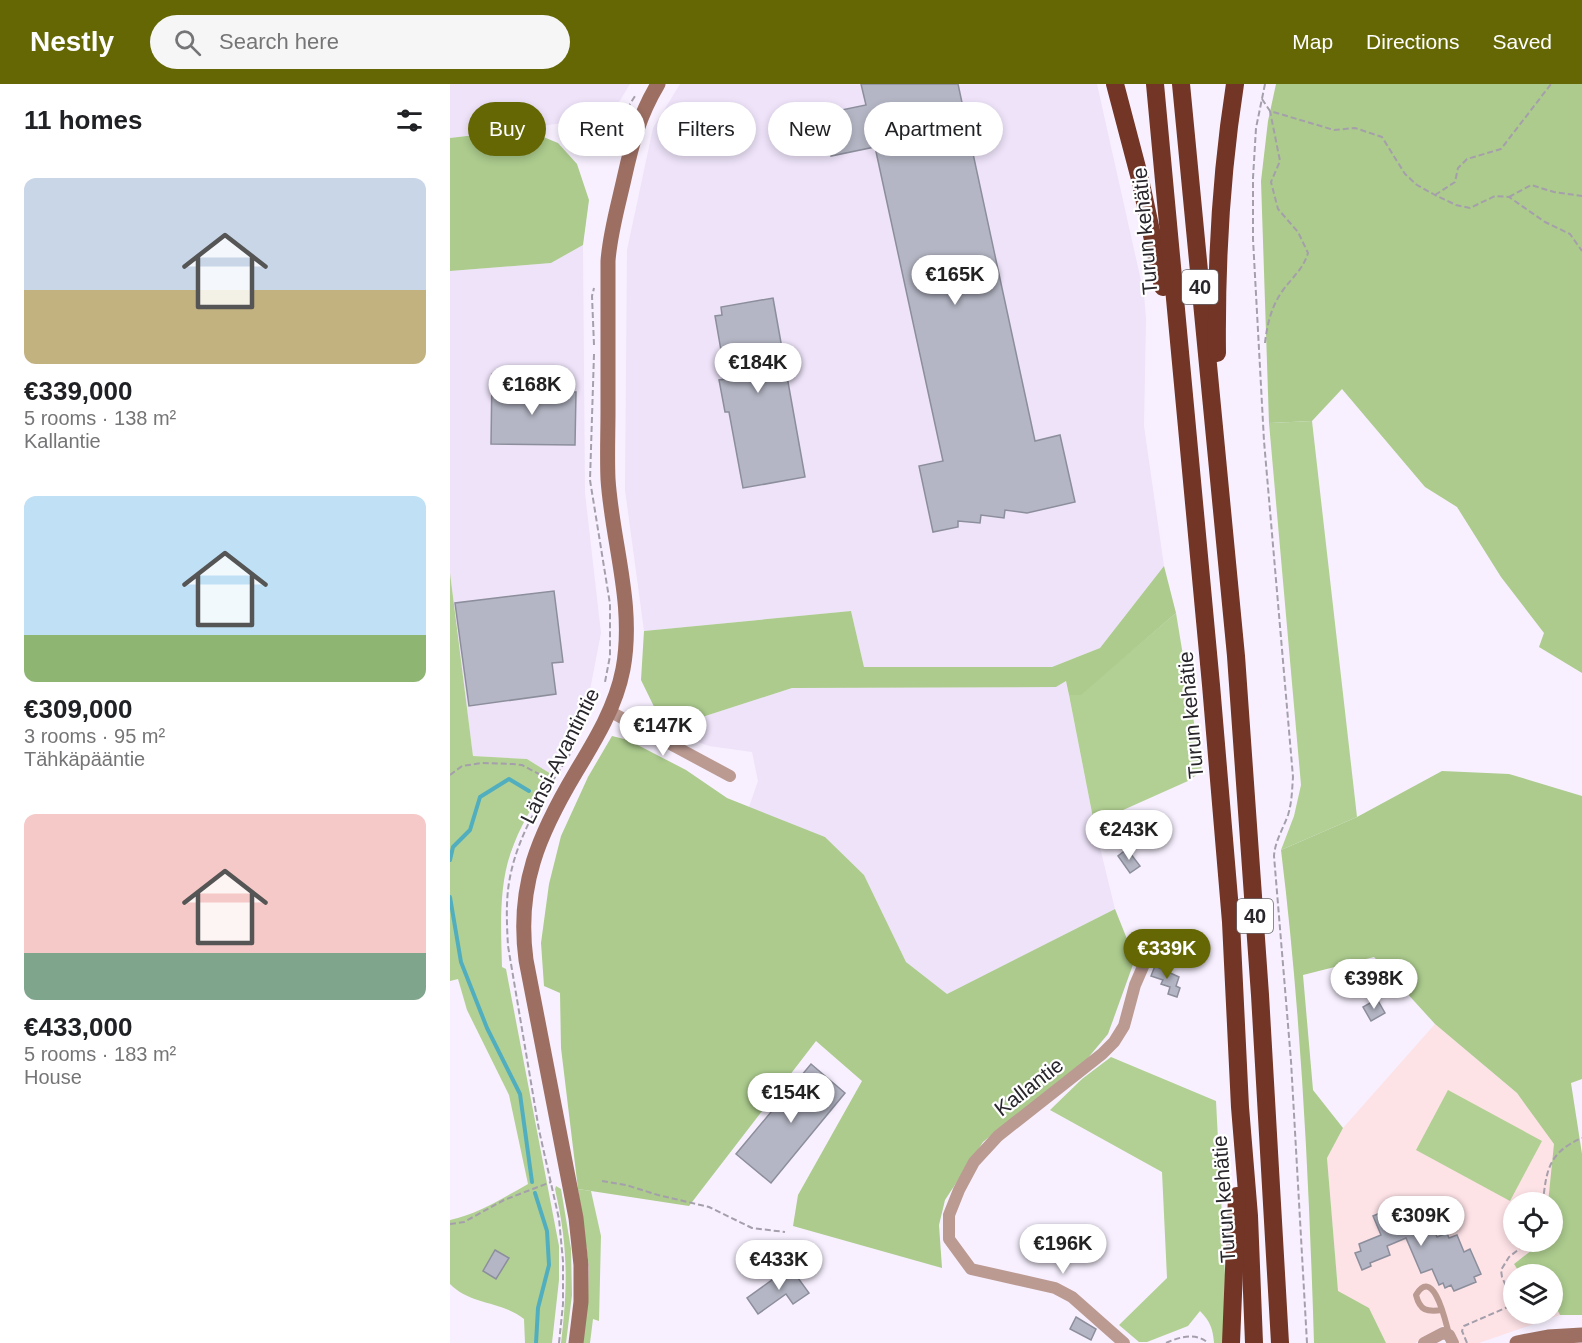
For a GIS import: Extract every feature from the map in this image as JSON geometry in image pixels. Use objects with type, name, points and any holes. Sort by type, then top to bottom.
[{"type":"highway","points":[[1115,84],[1140,179],[1180,370]]},
{"type":"highway","name":"Turun kehätie","points":[[1155,84],[1231,922],[1240,1107],[1249,1216],[1254,1343]]},
{"type":"highway","name":"40","points":[[1180,84],[1236,656],[1261,1006],[1280,1343]]},
{"type":"highway","points":[[1219,490],[1218,266],[1221,199],[1235,84]]},
{"type":"highway","points":[[1231,1343],[1240,1107]]},
{"type":"street","name":"Länsi-Avantintie","points":[[576,1343],[581,1302],[581,1274],[576,1218],[526,960],[523,942],[523,906],[530,867],[541,838],[609,711],[623,670],[627,623],[608,477],[609,245],[635,131],[653,88]]},
{"type":"street","points":[[609,711],[730,776]]},
{"type":"street","name":"Kallantie","points":[[1124,1343],[1072,1297],[1055,1288],[971,1269],[950,1239],[949,1215],[974,1162],[998,1136],[1114,1042],[1124,1026],[1136,984],[1148,955],[1164,943]]},
{"type":"street","points":[[1424,1343],[1443,1333],[1451,1339]]},
{"type":"street","points":[[1517,1343],[1548,1337],[1582,1335]]},
{"type":"lane","points":[[1442,1310],[1428,1312],[1422,1309],[1416,1295],[1419,1289],[1425,1287],[1438,1296],[1451,1339]]},
{"type":"path","points":[[1265,84],[1256,128],[1253,239],[1264,441],[1293,777],[1288,813],[1275,845],[1274,856],[1291,1061],[1306,1343]]},
{"type":"path","points":[[1434,195],[1455,182],[1458,168],[1467,159],[1502,149],[1551,84]]},
{"type":"path","points":[[1262,99],[1270,111],[1280,161],[1271,182],[1278,209],[1298,232],[1308,253],[1305,264],[1280,293],[1267,322],[1265,343]]},
{"type":"path","points":[[1270,111],[1334,130],[1355,128],[1382,137],[1405,174],[1417,185],[1456,205],[1470,208],[1495,196],[1509,196],[1531,185],[1554,192],[1582,196]]},
{"type":"path","points":[[1509,196],[1545,222],[1570,234],[1582,251]]},
{"type":"path","points":[[590,480],[610,604],[610,656],[603,689]]},
{"type":"path","points":[[559,1343],[563,1304],[563,1261],[559,1219],[539,1130],[508,946],[507,917],[508,891],[515,855],[524,832],[552,781],[573,749]]},
{"type":"path","points":[[450,775],[462,765],[513,764],[522,765],[552,781]]},
{"type":"path","points":[[1544,1192],[1551,1161],[1561,1150],[1582,1138]]},
{"type":"path","points":[[602,1181],[710,1207],[752,1228],[785,1232]]},
{"type":"path","points":[[450,1224],[464,1222],[504,1200],[551,1182]]},
{"type":"path","points":[[1467,1343],[1462,1331],[1464,1326],[1511,1304],[1501,1270],[1509,1257],[1515,1252]]},
{"type":"path","points":[[1166,1343],[1194,1336],[1208,1343]]},
{"type":"shaded area","points":[[450,84],[630,84],[619,102],[558,102],[558,124],[546,125],[546,102],[468,102],[468,136],[450,138]]},
{"type":"shaded area","points":[[680,84],[1097,84],[1144,294],[1146,319],[1144,426],[1164,566],[1100,648],[1052,667],[864,667],[851,611],[644,631],[625,490],[627,250],[653,128],[657,121],[657,156],[756,156],[756,102],[669,102]]},
{"type":"shaded area","points":[[583,245],[585,493],[601,633],[589,695],[551,774],[527,759],[473,756],[450,573],[450,271],[551,263]]},
{"type":"shaded area","points":[[1066,681],[1094,823],[1115,909],[947,994],[906,962],[864,875],[825,837],[749,807],[758,781],[752,752],[709,746],[692,740],[696,719],[792,688],[1056,687]]},
{"type":"shaded area","points":[[1435,1024],[1517,1093],[1555,1144],[1549,1192],[1503,1192],[1503,1252],[1529,1252],[1514,1264],[1503,1264],[1503,1324],[1534,1324],[1479,1343],[1459,1343],[1452,1329],[1442,1326],[1415,1343],[1386,1343],[1369,1308],[1338,1292],[1327,1158],[1343,1128]]},
{"type":"green space","points":[[1276,84],[1582,84],[1582,673],[1539,647],[1544,633],[1501,577],[1457,507],[1425,487],[1342,389],[1312,421],[1269,423],[1261,181],[1268,121]]},
{"type":"green space","points":[[468,136],[468,156],[546,156],[546,138],[558,143],[558,156],[570,156],[577,164],[589,200],[583,245],[551,263],[450,271],[450,138]]},
{"type":"green space","points":[[1312,421],[1357,817],[1281,850],[1294,816],[1301,785],[1269,423]]},
{"type":"green space","points":[[1164,566],[1176,613],[1081,695],[1069,695],[1066,681],[1056,687],[792,688],[696,719],[692,740],[661,721],[641,680],[644,631],[851,611],[864,667],[1052,667],[1100,648]]},
{"type":"green space","points":[[450,573],[473,756],[527,759],[551,774],[514,844],[505,873],[501,920],[502,967],[506,969],[559,1246],[559,1280],[552,1343],[525,1343],[524,1319],[506,1309],[467,1296],[450,1284],[450,1220],[480,1210],[528,1184],[509,1095],[467,1010],[458,979],[450,981]]},
{"type":"green space","points":[[1176,613],[1202,771],[1188,781],[1094,823],[1069,695],[1081,694]]},
{"type":"green space","points":[[612,736],[628,740],[686,770],[727,798],[825,837],[864,875],[906,962],[947,994],[1115,909],[1135,959],[1108,1034],[1087,1059],[983,1142],[945,1200],[939,1225],[942,1268],[793,1226],[798,1195],[862,1081],[816,1041],[689,1206],[578,1189],[561,1048],[560,993],[544,986],[541,943],[549,884],[561,836],[588,777]]},
{"type":"green space","points":[[1442,771],[1509,774],[1582,796],[1582,1079],[1571,1083],[1582,1154],[1582,1315],[1563,1315],[1563,1264],[1514,1264],[1529,1252],[1563,1252],[1563,1192],[1549,1192],[1554,1144],[1517,1093],[1435,1024],[1374,957],[1303,975],[1313,1090],[1343,1128],[1327,1158],[1338,1291],[1369,1308],[1386,1343],[1314,1343],[1303,1096],[1294,973],[1281,850],[1357,817]]},
{"type":"green space","points":[[1111,1057],[1216,1101],[1225,1275],[1224,1343],[1214,1343],[1210,1326],[1200,1311],[1188,1326],[1147,1342],[1139,1342],[1119,1325],[1167,1278],[1162,1172],[1050,1110],[1082,1079]]},
{"type":"green space","points":[[1448,1090],[1542,1141],[1515,1192],[1503,1192],[1503,1197],[1416,1150]]},
{"type":"green space","points":[[556,1186],[561,1189],[571,1249],[572,1295],[566,1343],[561,1343],[566,1266]]},
{"type":"green space","points":[[578,1189],[591,1191],[601,1236],[599,1321],[593,1319],[590,1343],[582,1343],[589,1267]]},
{"type":"building","points":[[861,84],[958,84],[962,102],[865,102]]},
{"type":"building","points":[[864,105],[864,149],[852,152],[852,108]]},
{"type":"building","points":[[877,156],[974,156],[1035,441],[1060,435],[1075,502],[1027,513],[1005,510],[1004,518],[981,515],[980,523],[958,521],[958,527],[933,532],[919,466],[943,461]]},
{"type":"building","points":[[773,298],[805,477],[743,488],[729,412],[725,412],[719,380],[726,379],[715,316],[722,315],[721,307]]},
{"type":"building","points":[[492,374],[505,374],[505,391],[576,392],[575,445],[491,444]]},
{"type":"building","points":[[554,591],[563,662],[552,663],[556,694],[469,706],[455,603]]},
{"type":"building","points":[[1127,849],[1140,866],[1130,873],[1118,856]]},
{"type":"building","points":[[1155,966],[1179,977],[1176,986],[1180,988],[1177,997],[1168,994],[1170,987],[1161,984],[1163,980],[1151,976]]},
{"type":"building","points":[[1377,999],[1385,1013],[1371,1021],[1363,1007]]},
{"type":"building","points":[[811,1064],[845,1093],[771,1183],[736,1154]]},
{"type":"building","points":[[1404,1203],[1408,1214],[1425,1207],[1437,1237],[1447,1233],[1449,1238],[1457,1235],[1464,1252],[1470,1249],[1481,1274],[1474,1277],[1476,1282],[1454,1291],[1451,1285],[1445,1288],[1443,1283],[1439,1285],[1432,1269],[1421,1273],[1406,1238],[1387,1246],[1390,1255],[1370,1263],[1371,1266],[1362,1270],[1355,1253],[1361,1251],[1359,1244],[1381,1235],[1373,1216]]},
{"type":"building","points":[[495,1250],[509,1258],[496,1279],[483,1271]]},
{"type":"building","points":[[790,1267],[809,1293],[793,1304],[786,1294],[758,1314],[747,1298]]},
{"type":"building","points":[[1076,1317],[1096,1329],[1091,1340],[1070,1329]]},
{"type":"waterway","points":[[450,860],[453,847],[470,830],[480,797],[509,779],[529,791]]},
{"type":"waterway","points":[[450,897],[461,962],[487,1028],[520,1094],[532,1182]]},
{"type":"waterway","points":[[535,1193],[547,1231],[549,1265],[538,1308],[536,1343]]}]
